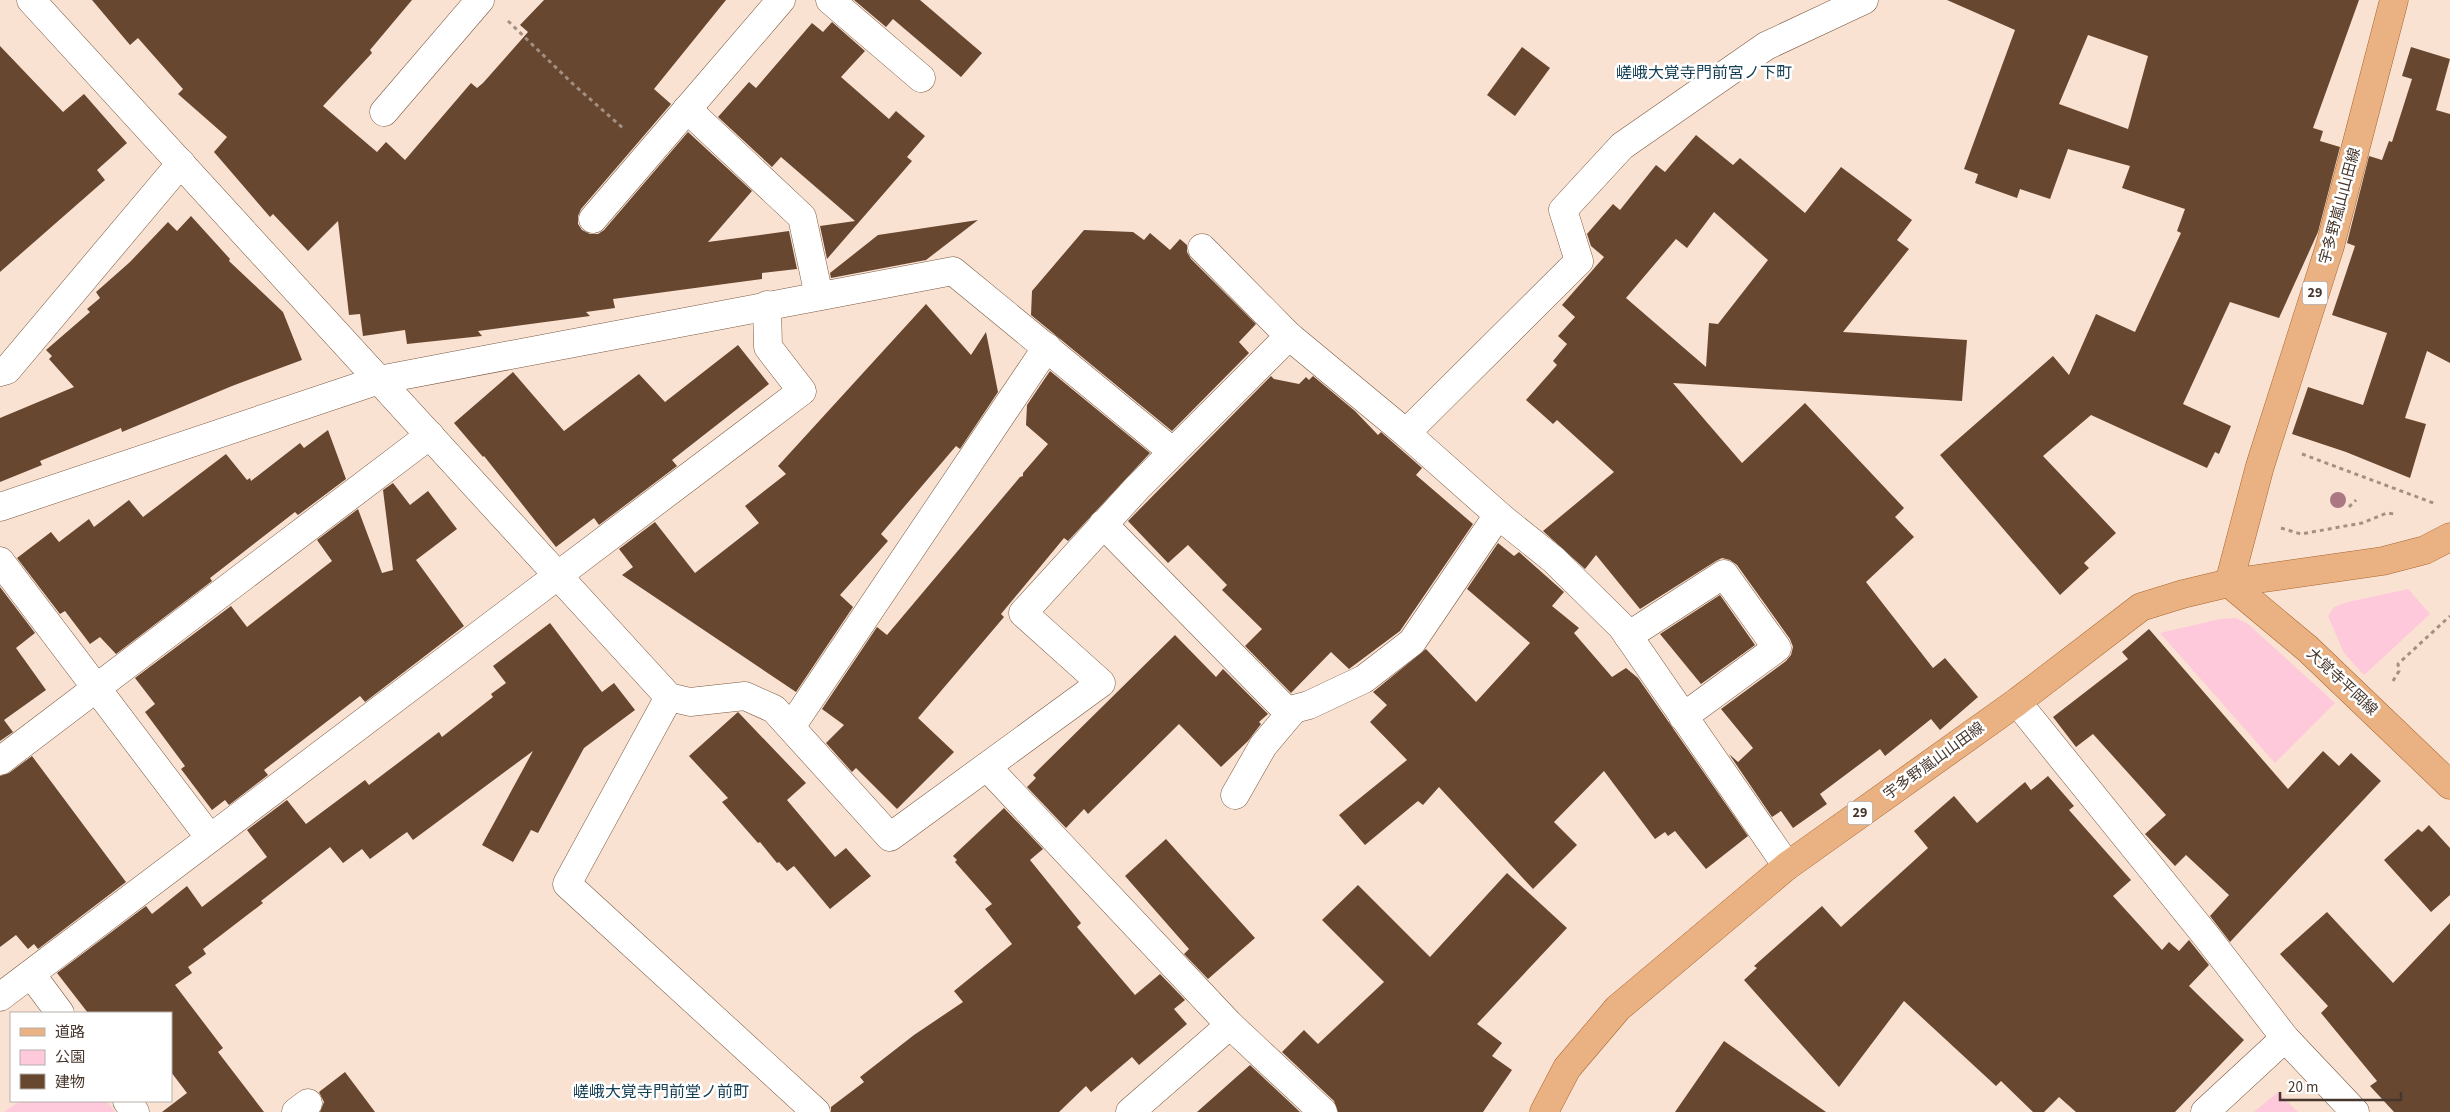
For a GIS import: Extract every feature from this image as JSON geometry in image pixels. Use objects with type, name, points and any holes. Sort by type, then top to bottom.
[{"type":"main road","name":"宇多野嵐山山田線","points":[[2229,583],[2255,482],[2330,246],[2394,0]]},
{"type":"main road","name":"宇多野嵐山山田線","points":[[1544,1112],[1567,1068],[1618,1008],[1787,866],[2016,702],[2141,607],[2229,583],[2383,561],[2425,550],[2450,537]]},
{"type":"main road","name":"大覚寺平岡線","points":[[2229,583],[2308,649],[2450,785]]},
{"type":"street","points":[[31,0],[669,697],[690,702],[745,696],[774,709],[890,837],[1101,683],[1023,613],[1103,524],[1289,336]]},
{"type":"street","points":[[384,112],[480,0]]},
{"type":"street","points":[[593,219],[781,0]]},
{"type":"street","points":[[830,0],[921,78]]},
{"type":"street","points":[[1406,433],[1579,261],[1563,210],[1622,146],[1766,46],[1864,0]]},
{"type":"street","points":[[687,110],[802,217],[819,296]]},
{"type":"street","points":[[0,372],[7,370],[181,163]]},
{"type":"street","points":[[1202,248],[1289,336],[1406,433],[1498,515],[1554,560],[1628,636],[1787,866]]},
{"type":"street","points":[[0,507],[379,380],[953,271],[1173,452]]},
{"type":"street","points":[[0,997],[802,391],[768,347],[767,305]]},
{"type":"street","points":[[791,727],[1047,347]]},
{"type":"street","points":[[0,761],[430,436]]},
{"type":"street","points":[[1235,796],[1263,746],[1294,709],[1309,705],[1364,679],[1412,642],[1498,515]]},
{"type":"street","points":[[1103,524],[1290,714]]},
{"type":"street","points":[[0,561],[210,838]]},
{"type":"street","points":[[1628,636],[1724,574],[1777,648],[1683,717]]},
{"type":"street","points":[[669,697],[567,884],[816,1112]]},
{"type":"street","points":[[2016,702],[2207,937],[2285,1038],[2354,1112]]},
{"type":"street","points":[[987,767],[1230,1024],[1322,1112]]},
{"type":"street","points":[[30,974],[59,1012]]},
{"type":"street","points":[[1130,1112],[1230,1024]]},
{"type":"street","points":[[2206,1112],[2285,1038]]},
{"type":"street","points":[[128,1102],[136,1112]]},
{"type":"path","points":[[506,20],[573,84],[650,152]]},
{"type":"path","points":[[2269,441],[2439,505]]},
{"type":"path","points":[[2349,507],[2356,500]]},
{"type":"path","points":[[2277,526],[2301,534],[2362,523],[2387,513],[2394,514]]},
{"type":"path","points":[[2370,707],[2387,692],[2399,671],[2398,664],[2450,616]]},
{"type":"green space","points":[[2408,589],[2430,614],[2364,675],[2344,653],[2328,616],[2334,607],[2348,602]]},
{"type":"green space","points":[[2236,618],[2248,624],[2335,703],[2275,763],[2160,633],[2220,619]]},
{"type":"green space","points":[[2278,1092],[2298,1112],[2254,1112]]},
{"type":"green space","points":[[19,1102],[108,1102],[115,1112],[4,1112]]},
{"type":"building","points":[[92,0],[412,0],[370,50],[372,53],[323,106],[377,152],[386,142],[405,160],[471,83],[477,88],[483,83],[528,32],[520,25],[544,0],[726,0],[654,89],[671,104],[581,209],[578,216],[578,224],[582,230],[590,234],[598,234],[604,230],[688,132],[752,191],[708,242],[789,231],[797,269],[762,273],[762,279],[613,299],[615,308],[586,312],[590,316],[478,331],[482,336],[407,344],[405,330],[363,336],[360,314],[349,315],[338,221],[308,251],[273,214],[270,217],[214,152],[227,137],[178,94],[183,89],[138,38],[130,45]]},
{"type":"building","points":[[854,0],[920,0],[982,53],[961,77],[893,19],[886,27]]},
{"type":"building","points":[[1947,0],[2359,0],[2313,128],[2323,131],[2320,141],[2340,147],[2318,232],[2279,318],[2230,302],[2183,404],[2231,426],[2219,454],[2215,452],[2207,468],[2091,415],[2043,456],[2116,533],[2084,563],[2089,568],[2060,595],[1940,455],[2053,356],[2069,375],[2096,314],[2135,332],[2181,233],[2177,231],[2185,209],[2122,188],[2130,166],[2068,149],[2050,199],[2020,189],[2017,198],[1975,183],[1978,174],[1964,169],[2015,30]],"holes":[[[2088,35],[2148,56],[2128,129],[2059,104]]]},
{"type":"building","points":[[832,22],[865,51],[841,77],[889,119],[896,111],[925,136],[907,157],[912,161],[827,259],[820,226],[855,221],[781,157],[772,167],[718,117],[749,82],[756,88],[812,23],[823,32]]},
{"type":"building","points":[[0,46],[63,112],[84,94],[127,143],[97,170],[105,180],[0,272]]},
{"type":"building","points":[[1522,47],[1550,68],[1515,116],[1487,95]]},
{"type":"building","points":[[2411,47],[2450,59],[2436,110],[2450,114],[2450,363],[2427,351],[2405,418],[2426,424],[2410,478],[2346,452],[2292,434],[2308,387],[2363,405],[2387,333],[2332,315],[2355,246],[2347,243],[2369,156],[2382,160],[2389,141],[2392,142],[2412,79],[2402,76]]},
{"type":"building","points":[[1696,135],[1733,165],[1740,158],[1805,213],[1841,167],[1912,220],[1897,240],[1909,249],[1843,332],[1967,340],[1962,401],[1673,383],[1742,463],[1805,403],[1904,508],[1895,517],[1914,537],[1866,582],[1933,668],[1945,658],[1978,697],[1940,730],[1931,719],[1885,756],[1880,749],[1820,794],[1827,804],[1793,828],[1781,811],[1772,817],[1729,754],[1738,762],[1753,748],[1721,709],[1786,661],[1791,655],[1793,647],[1790,639],[1737,565],[1730,560],[1722,558],[1640,609],[1596,555],[1585,569],[1543,531],[1614,472],[1557,420],[1553,424],[1526,400],[1557,365],[1553,361],[1567,344],[1558,336],[1575,317],[1562,305],[1604,257],[1591,246],[1587,234],[1613,204],[1620,210],[1656,165],[1665,172]],"holes":[[[1714,212],[1768,260],[1718,324],[1709,323],[1706,367],[1626,298],[1676,239],[1687,248]]]},
{"type":"building","points":[[191,216],[230,259],[229,261],[283,312],[302,360],[232,386],[122,432],[121,428],[40,461],[42,465],[0,482],[0,418],[74,387],[49,359],[52,356],[46,350],[90,312],[87,309],[100,298],[96,292],[130,262],[168,222],[177,231]]},
{"type":"building","points":[[978,220],[926,260],[831,278],[830,273],[878,235]]},
{"type":"building","points":[[1084,230],[1133,232],[1144,240],[1150,233],[1170,250],[1180,239],[1187,245],[1187,252],[1191,259],[1256,324],[1239,342],[1249,353],[1172,431],[1031,315],[1032,291]]},
{"type":"building","points":[[926,304],[971,355],[986,332],[998,392],[960,449],[956,446],[881,534],[888,541],[840,595],[853,607],[796,692],[622,575],[633,567],[619,549],[655,522],[695,573],[759,523],[745,506],[786,474],[778,466]]},
{"type":"building","points":[[738,345],[769,384],[672,460],[677,466],[599,525],[594,518],[556,547],[484,456],[454,423],[513,372],[564,431],[639,374],[665,402]]},
{"type":"building","points":[[1050,371],[1150,453],[1068,541],[1064,538],[1001,614],[1004,617],[918,718],[954,752],[897,809],[856,768],[852,772],[826,743],[844,725],[822,709],[877,627],[887,635],[1020,477],[1023,476],[1023,473],[1048,444],[1026,425],[1027,405]]},
{"type":"building","points":[[1271,376],[1274,379],[1299,384],[1306,377],[1309,380],[1313,376],[1355,411],[1378,435],[1381,432],[1422,468],[1416,475],[1473,524],[1400,631],[1349,669],[1331,652],[1291,693],[1245,646],[1262,629],[1222,590],[1227,585],[1188,545],[1168,563],[1128,521]]},
{"type":"building","points":[[328,430],[346,479],[298,515],[295,512],[210,578],[212,581],[116,654],[100,637],[90,644],[65,611],[60,614],[17,558],[51,532],[59,542],[89,519],[94,527],[129,500],[143,517],[226,454],[247,480],[250,478],[251,481],[300,443],[304,448]]},
{"type":"building","points":[[393,483],[410,505],[428,491],[457,529],[416,560],[464,626],[365,702],[360,696],[264,770],[268,775],[229,805],[225,800],[212,810],[181,769],[185,766],[145,712],[155,704],[135,678],[231,606],[247,627],[332,561],[317,540],[358,509],[382,573],[393,570],[383,490]]},
{"type":"building","points":[[1498,543],[1514,556],[1519,552],[1564,592],[1552,606],[1579,628],[1574,633],[1612,677],[1626,668],[1638,678],[1748,836],[1706,869],[1675,831],[1668,836],[1665,832],[1655,839],[1604,771],[1554,822],[1577,845],[1533,889],[1439,787],[1423,805],[1418,801],[1365,845],[1339,815],[1407,760],[1370,722],[1387,705],[1373,692],[1426,649],[1476,702],[1530,643],[1467,589]]},
{"type":"building","points":[[0,587],[35,633],[16,648],[46,690],[4,720],[13,732],[0,741]]},
{"type":"building","points":[[1720,595],[1755,645],[1701,684],[1660,634]]},
{"type":"building","points":[[550,623],[602,692],[614,683],[635,710],[584,748],[538,833],[531,830],[513,862],[482,845],[533,751],[413,840],[407,832],[370,859],[362,849],[343,863],[330,847],[261,901],[263,903],[203,949],[206,954],[188,967],[192,973],[175,985],[223,1048],[218,1052],[264,1112],[162,1112],[187,1093],[172,1073],[172,1012],[87,1012],[57,973],[146,906],[152,914],[187,886],[202,907],[267,857],[247,830],[287,800],[306,824],[365,780],[369,785],[439,732],[442,737],[493,697],[491,694],[506,683],[493,666]]},
{"type":"building","points":[[2149,629],[2288,789],[2323,751],[2339,766],[2351,753],[2381,781],[2230,942],[2210,916],[2229,895],[2186,855],[2175,866],[2145,834],[2166,815],[2093,734],[2076,747],[2053,717],[2128,659],[2122,652]]},
{"type":"building","points":[[1175,635],[1216,677],[1223,669],[1268,714],[1259,722],[1261,724],[1248,741],[1221,767],[1179,724],[1088,814],[1084,809],[1066,828],[1027,787],[1036,778],[1033,775]]},
{"type":"building","points":[[738,712],[806,783],[787,800],[835,857],[846,848],[871,876],[830,909],[794,866],[787,871],[779,862],[777,863],[760,842],[758,843],[722,802],[728,798],[689,756]]},
{"type":"building","points":[[32,756],[126,882],[38,949],[34,944],[28,949],[16,935],[0,947],[0,776],[9,773]]},
{"type":"building","points":[[2048,776],[2074,806],[2069,810],[2131,880],[2113,896],[2162,950],[2169,942],[2179,951],[2189,940],[2209,965],[2189,986],[2244,1040],[2175,1112],[2076,1112],[2059,1097],[2044,1112],[2033,1112],[2001,1081],[1996,1086],[1904,1001],[1839,1087],[1744,980],[1757,968],[1754,966],[1822,906],[1841,927],[1928,848],[1914,831],[1954,796],[1977,823],[2025,782],[2031,790]]},
{"type":"building","points":[[1004,808],[1043,849],[1030,860],[1081,923],[1077,927],[1135,995],[1160,974],[1185,1000],[1174,1009],[1187,1024],[1139,1065],[1132,1057],[1091,1092],[1086,1086],[1059,1112],[831,1112],[831,1107],[864,1082],[860,1077],[914,1035],[963,1002],[954,991],[1012,944],[985,909],[992,904],[955,862],[957,860],[953,856]]},
{"type":"building","points":[[2429,825],[2450,848],[2450,895],[2431,912],[2384,860],[2418,829],[2422,832]]},
{"type":"building","points":[[1166,839],[1255,938],[1208,979],[1184,954],[1189,949],[1125,876]]},
{"type":"building","points":[[1507,873],[1567,928],[1477,1024],[1502,1043],[1492,1056],[1512,1070],[1483,1112],[1338,1112],[1334,1101],[1282,1052],[1304,1030],[1318,1044],[1384,982],[1322,920],[1358,885],[1430,957]]},
{"type":"building","points":[[2327,912],[2393,983],[2450,923],[2450,1112],[2394,1112],[2370,1086],[2377,1081],[2321,1013],[2328,1006],[2280,954]]},
{"type":"building","points":[[1724,1041],[1826,1112],[1675,1112]]},
{"type":"building","points":[[1250,1065],[1300,1112],[1197,1112]]},
{"type":"building","points":[[345,1072],[375,1112],[320,1112],[324,1102],[319,1092]]},
{"type":"district","name":"嵯峨大覚寺門前宮ノ下町","points":[[1704,73]]},
{"type":"district","name":"嵯峨大覚寺門前堂ノ前町","points":[[661,1092]]}]
